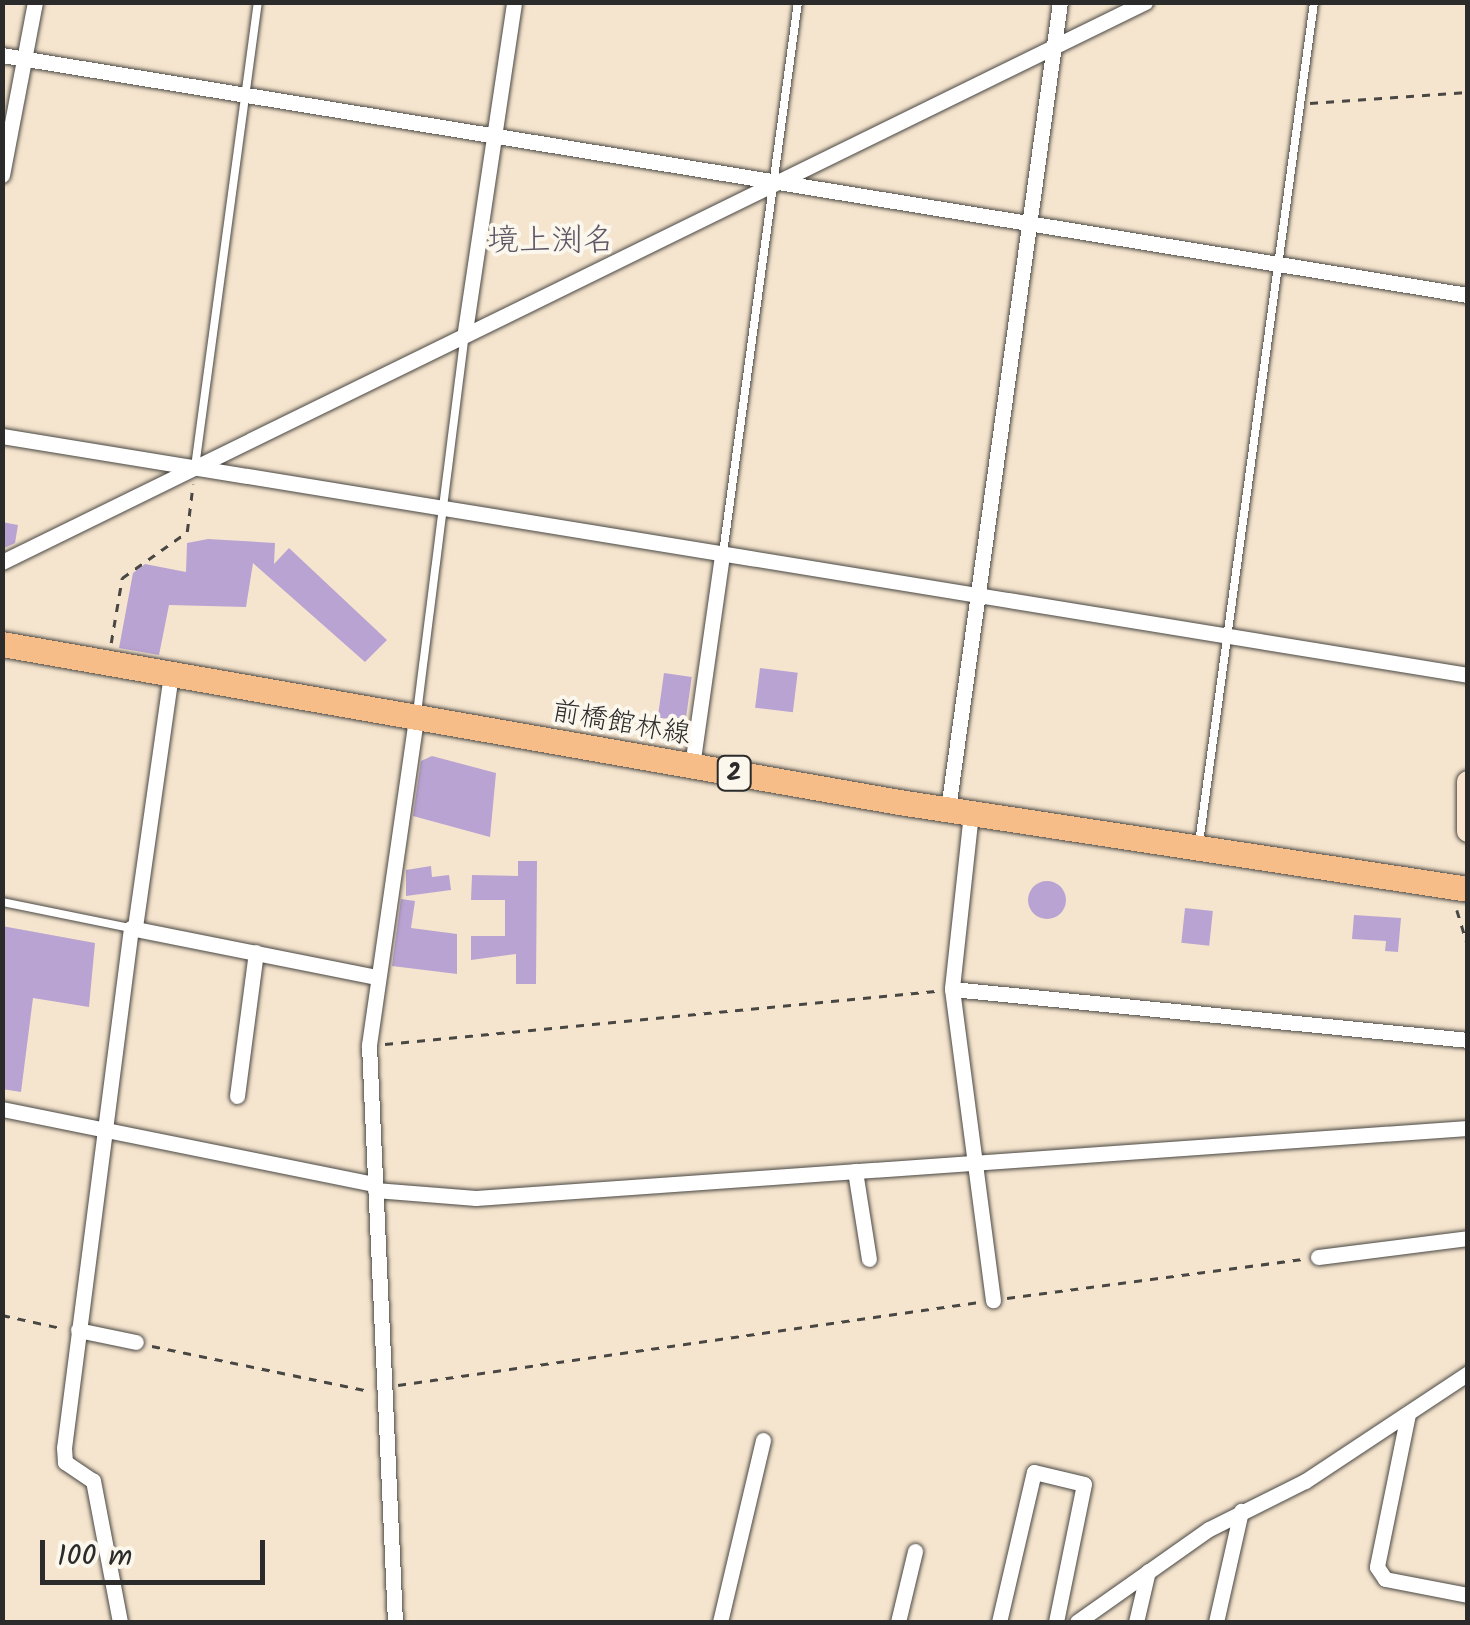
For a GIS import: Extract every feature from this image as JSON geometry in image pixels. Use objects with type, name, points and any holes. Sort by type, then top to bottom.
[{"type":"main road","name":"前橋館林線","points":[[2,644],[959,811],[1468,889]]},
{"type":"main road","points":[[1468,782],[1468,832]]},
{"type":"street","points":[[2,175],[31,60],[35,2]]},
{"type":"street","points":[[465,331],[514,2]]},
{"type":"street","points":[[992,1300],[952,989],[959,811],[976,595],[1060,2]]},
{"type":"street","points":[[2,562],[465,331],[1145,2]]},
{"type":"street","points":[[2,55],[774,184],[1468,294]]},
{"type":"street","points":[[2,436],[1468,675]]},
{"type":"street","points":[[692,766],[722,556]]},
{"type":"street","points":[[120,1622],[93,1481],[64,1462],[78,1330],[171,675]]},
{"type":"street","points":[[395,1622],[369,1045],[416,719]]},
{"type":"street","points":[[133,928],[377,977]]},
{"type":"street","points":[[237,1096],[256,952]]},
{"type":"street","points":[[952,989],[1468,1040]]},
{"type":"street","points":[[2,1109],[375,1187],[476,1198],[1468,1128]]},
{"type":"street","points":[[856,1171],[869,1259]]},
{"type":"street","points":[[1318,1257],[1468,1238]]},
{"type":"street","points":[[78,1330],[136,1342]]},
{"type":"street","points":[[1077,1622],[1241,1511],[1408,1414],[1468,1373]]},
{"type":"street","points":[[1408,1414],[1377,1566],[1385,1579],[1468,1595]]},
{"type":"street","points":[[720,1622],[763,1440]]},
{"type":"street","points":[[999,1622],[1034,1472],[1084,1484],[1056,1622]]},
{"type":"street","points":[[1216,1622],[1241,1511]]},
{"type":"street","points":[[898,1622],[914,1551]]},
{"type":"street","points":[[1136,1622],[1148,1571]]},
{"type":"lane","points":[[195,467],[258,2]]},
{"type":"lane","points":[[722,556],[798,2]]},
{"type":"lane","points":[[1198,847],[1314,2]]},
{"type":"lane","points":[[416,719],[465,331]]},
{"type":"lane","points":[[2,902],[133,928]]},
{"type":"path","points":[[1300,103],[1468,92]]},
{"type":"path","points":[[109,664],[115,593],[137,562],[187,532],[195,467]]},
{"type":"path","points":[[369,1045],[952,989]]},
{"type":"path","points":[[136,1342],[382,1391],[992,1300],[1318,1257]]},
{"type":"path","points":[[2,1315],[78,1330]]},
{"type":"building","points":[[2,522],[18,525],[15,543],[2,549]]},
{"type":"building","points":[[208,539],[275,543],[274,564],[289,548],[387,640],[365,662],[253,563],[246,607],[169,605],[159,655],[119,648],[133,573],[145,564],[186,572],[187,543]]},
{"type":"building","points":[[760,668],[798,673],[793,712],[755,708]]},
{"type":"building","points":[[664,673],[692,677],[685,721],[658,718]]},
{"type":"building","points":[[432,756],[496,773],[490,837],[413,816],[421,761]]},
{"type":"building","points":[[518,861],[537,861],[536,984],[516,984],[516,954],[471,960],[471,936],[505,936],[505,900],[471,900],[472,875],[518,876]]},
{"type":"building","points":[[431,866],[432,877],[449,875],[451,890],[406,896],[406,870]]},
{"type":"building","points":[[1047,881],[1060,887],[1066,900],[1060,913],[1047,919],[1034,913],[1028,900],[1034,887]]},
{"type":"building","points":[[401,899],[415,901],[411,928],[457,934],[457,974],[392,966]]},
{"type":"building","points":[[1185,908],[1213,911],[1209,946],[1181,943]]},
{"type":"building","points":[[1354,915],[1401,918],[1398,952],[1385,951],[1386,941],[1352,939]]},
{"type":"building","points":[[2,926],[95,943],[89,1007],[33,998],[21,1092],[2,1089]]},
{"type":"district","name":"境上渕名","points":[[551,242]]}]
